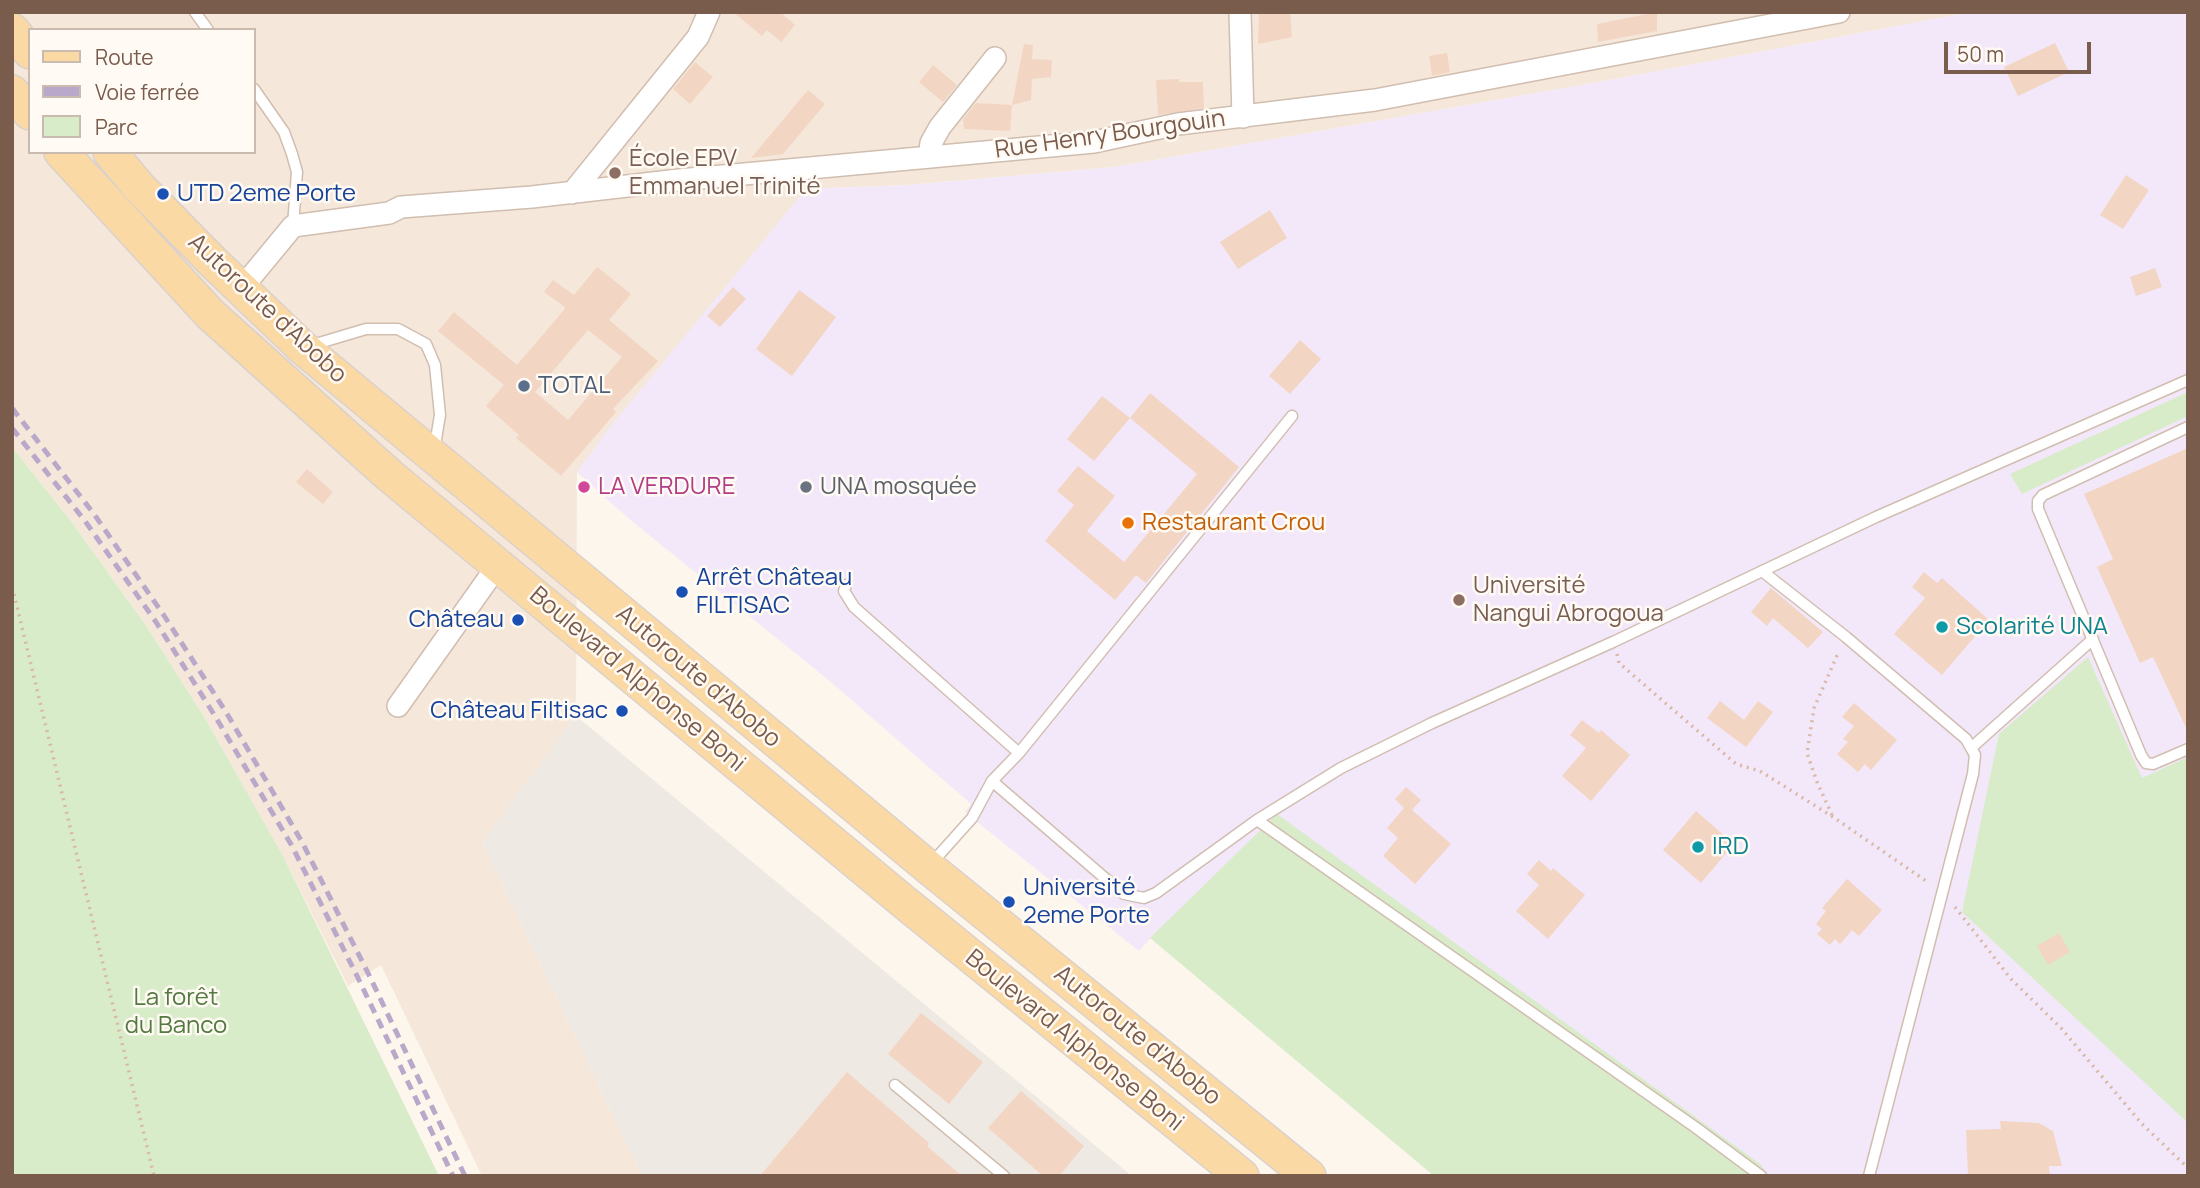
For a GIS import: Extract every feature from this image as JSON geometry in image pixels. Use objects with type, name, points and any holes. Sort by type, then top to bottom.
[{"type":"main road","points":[[12,30],[28,50]]},
{"type":"main road","points":[[12,92],[28,111]]},
{"type":"main road","name":"Boulevard Alphonse Boni","points":[[63,154],[210,314],[389,475],[914,911],[1242,1176]]},
{"type":"main road","name":"Autoroute d'Abobo","points":[[112,154],[139,187],[303,348],[928,867],[1309,1176]]},
{"type":"street","points":[[572,193],[698,37],[709,12]]},
{"type":"street","points":[[1240,12],[1243,117]]},
{"type":"street","name":"Rue Henry Bourgouin","points":[[293,226],[389,213],[401,207],[1094,142],[1178,124],[1375,100],[1839,12]]},
{"type":"street","points":[[929,157],[931,143],[940,127],[995,58]]},
{"type":"street","points":[[241,289],[293,226]]},
{"type":"street","points":[[398,706],[498,565]]},
{"type":"lane","points":[[195,12],[207,28]]},
{"type":"lane","points":[[256,92],[284,132],[292,153],[297,172],[293,226]]},
{"type":"lane","points":[[303,348],[366,329],[398,329],[426,344],[435,365],[440,415],[433,456]]},
{"type":"lane","points":[[992,781],[1114,886],[1133,897],[1144,898],[1156,893],[1257,820],[1341,768],[1420,728],[1613,642],[1876,517],[2188,380]]},
{"type":"lane","points":[[928,867],[972,818],[992,781],[1019,753],[1292,416]]},
{"type":"lane","points":[[2188,427],[2043,495],[2038,501],[2038,509],[2146,763],[2153,764],[2188,749]]},
{"type":"lane","points":[[1762,571],[1846,637],[1966,739],[1975,755],[1973,774],[1869,1176]]},
{"type":"lane","points":[[846,585],[844,591],[854,607],[1019,753]]},
{"type":"lane","points":[[1970,748],[2093,639]]},
{"type":"lane","points":[[1257,820],[1761,1176]]},
{"type":"lane","points":[[895,1085],[1004,1176]]},
{"type":"path","points":[[13,596],[154,1176]]},
{"type":"path","points":[[1833,817],[1807,752],[1814,708],[1846,637]]},
{"type":"path","points":[[1613,642],[1619,663],[1736,764],[1760,771],[1942,891],[2011,979],[2061,1028],[2143,1124],[2188,1168]]},
{"type":"shaded area","points":[[12,12],[1972,12],[1610,80],[1115,167],[908,185],[806,189],[577,472],[576,716],[482,842],[642,1176],[482,1176],[381,965],[348,986],[282,854],[206,720],[147,627],[74,525],[12,447]]},
{"type":"shaded area","name":"Université Nangui Abrogoua","points":[[1972,12],[2188,12],[2188,1176],[1434,1176],[1151,938],[1139,951],[972,818],[965,812],[971,804],[831,682],[628,518],[577,472],[610,427],[806,189],[908,185],[1115,167],[1610,80]]},
{"type":"shaded area","points":[[576,716],[1132,1176],[642,1176],[482,842]]},
{"type":"green space","points":[[2188,392],[2188,416],[2022,494],[2010,474]]},
{"type":"green space","name":"La forêt du Banco","points":[[12,447],[74,525],[147,627],[206,720],[282,854],[439,1176],[12,1176]]},
{"type":"green space","points":[[2088,657],[2142,778],[2188,757],[2188,1123],[1962,912],[1999,734]]},
{"type":"green space","points":[[1277,814],[1760,1164],[1769,1176],[1434,1176],[1150,938]]},
{"type":"building","points":[[733,12],[780,12],[795,25],[781,42],[767,30],[762,36]]},
{"type":"building","points":[[1259,12],[1290,12],[1292,37],[1258,44]]},
{"type":"building","points":[[1657,12],[1657,31],[1598,42],[1597,24]]},
{"type":"building","points":[[2055,43],[2069,72],[2018,96],[2004,67]]},
{"type":"building","points":[[1024,44],[1033,45],[1032,59],[1052,60],[1051,77],[1032,79],[1031,100],[1012,105]]},
{"type":"building","points":[[1447,53],[1450,72],[1432,76],[1429,56]]},
{"type":"building","points":[[695,62],[713,77],[690,104],[673,89]]},
{"type":"building","points":[[933,65],[957,85],[943,102],[919,82]]},
{"type":"building","points":[[1179,79],[1179,82],[1203,82],[1204,108],[1158,115],[1156,80]]},
{"type":"building","points":[[808,90],[825,104],[783,154],[751,158]]},
{"type":"building","points":[[976,103],[1012,105],[1010,131],[964,129],[963,119]]},
{"type":"building","points":[[2126,175],[2149,190],[2123,229],[2100,215]]},
{"type":"building","points":[[1270,210],[1287,238],[1238,269],[1220,242]]},
{"type":"building","points":[[597,267],[631,294],[609,320],[658,361],[613,409],[616,412],[561,476],[516,438],[519,435],[486,406],[504,385],[438,331],[454,312],[517,365],[564,310],[565,307],[544,292],[553,280],[574,295]],"holes":[[[588,330],[622,357],[568,420],[535,392]]]},
{"type":"building","points":[[2155,268],[2162,287],[2136,296],[2130,277]]},
{"type":"building","points":[[733,287],[746,299],[720,327],[707,316]]},
{"type":"building","points":[[799,290],[836,317],[792,376],[756,349]]},
{"type":"building","points":[[1300,340],[1321,359],[1290,394],[1269,376]]},
{"type":"building","points":[[1150,393],[1239,467],[1146,583],[1136,575],[1115,600],[1045,541],[1074,505],[1057,491],[1078,466],[1115,496],[1087,531],[1124,562],[1197,474],[1130,418]]},
{"type":"building","points":[[1102,396],[1130,418],[1094,461],[1067,439]]},
{"type":"building","points":[[2188,448],[2188,732],[2153,657],[2140,663],[2097,567],[2113,559],[2084,494]]},
{"type":"building","points":[[307,469],[333,492],[323,504],[296,482]]},
{"type":"building","name":"Scolarité UNA","points":[[1924,572],[1937,583],[1942,578],[1989,620],[1942,675],[1894,634],[1925,598],[1912,587]]},
{"type":"building","points":[[1771,588],[1823,632],[1808,648],[1773,618],[1767,626],[1751,612]]},
{"type":"building","points":[[1720,701],[1744,720],[1758,701],[1773,712],[1746,747],[1707,718]]},
{"type":"building","points":[[1854,703],[1897,740],[1871,770],[1865,764],[1858,772],[1837,754],[1848,742],[1843,739],[1854,726],[1842,717]]},
{"type":"building","points":[[1582,720],[1599,733],[1601,730],[1630,755],[1591,801],[1562,776],[1586,748],[1570,735]]},
{"type":"building","points":[[1406,787],[1421,800],[1412,810],[1451,844],[1415,884],[1383,856],[1398,838],[1387,828],[1404,808],[1395,799]]},
{"type":"building","name":"IRD","points":[[1696,811],[1734,844],[1701,883],[1663,850]]},
{"type":"building","points":[[1539,860],[1551,871],[1553,868],[1585,895],[1548,939],[1516,911],[1539,885],[1527,874]]},
{"type":"building","points":[[1847,879],[1882,910],[1859,936],[1852,930],[1840,944],[1835,939],[1830,945],[1817,934],[1822,929],[1816,924],[1826,911],[1822,908]]},
{"type":"building","points":[[2059,933],[2070,952],[2048,965],[2037,946]]},
{"type":"building","points":[[921,1013],[983,1062],[949,1104],[888,1054]]},
{"type":"building","points":[[847,1072],[929,1143],[927,1146],[962,1176],[760,1176]]},
{"type":"building","points":[[1021,1091],[1084,1146],[1059,1176],[1043,1176],[988,1128]]},
{"type":"building","points":[[2000,1121],[2039,1123],[2053,1131],[2062,1166],[2049,1166],[2050,1176],[1968,1176],[1966,1130],[2001,1129]]},
{"type":"railway","points":[[12,408],[94,514],[226,712],[302,842],[465,1176]]},
{"type":"railway","points":[[12,428],[85,521],[156,622],[292,846],[453,1176]]},
{"type":"place","name":"École EPV Emmanuel Trinité","points":[[615,173]]},
{"type":"place","name":"UTD 2eme Porte","points":[[163,194]]},
{"type":"place","name":"TOTAL","points":[[524,386]]},
{"type":"place","name":"LA VERDURE","points":[[584,487]]},
{"type":"place","name":"UNA mosquée","points":[[806,487]]},
{"type":"place","name":"Restaurant Crou","points":[[1128,523]]},
{"type":"place","name":"Arrêt Château FILTISAC","points":[[682,592]]},
{"type":"place","name":"Université Nangui Abrogoua","points":[[1459,600]]},
{"type":"place","name":"Château","points":[[518,620]]},
{"type":"place","name":"Scolarité UNA","points":[[1942,627]]},
{"type":"place","name":"Château Filtisac","points":[[622,711]]},
{"type":"place","name":"IRD","points":[[1698,847]]},
{"type":"place","name":"Université 2eme Porte","points":[[1009,902]]}]
